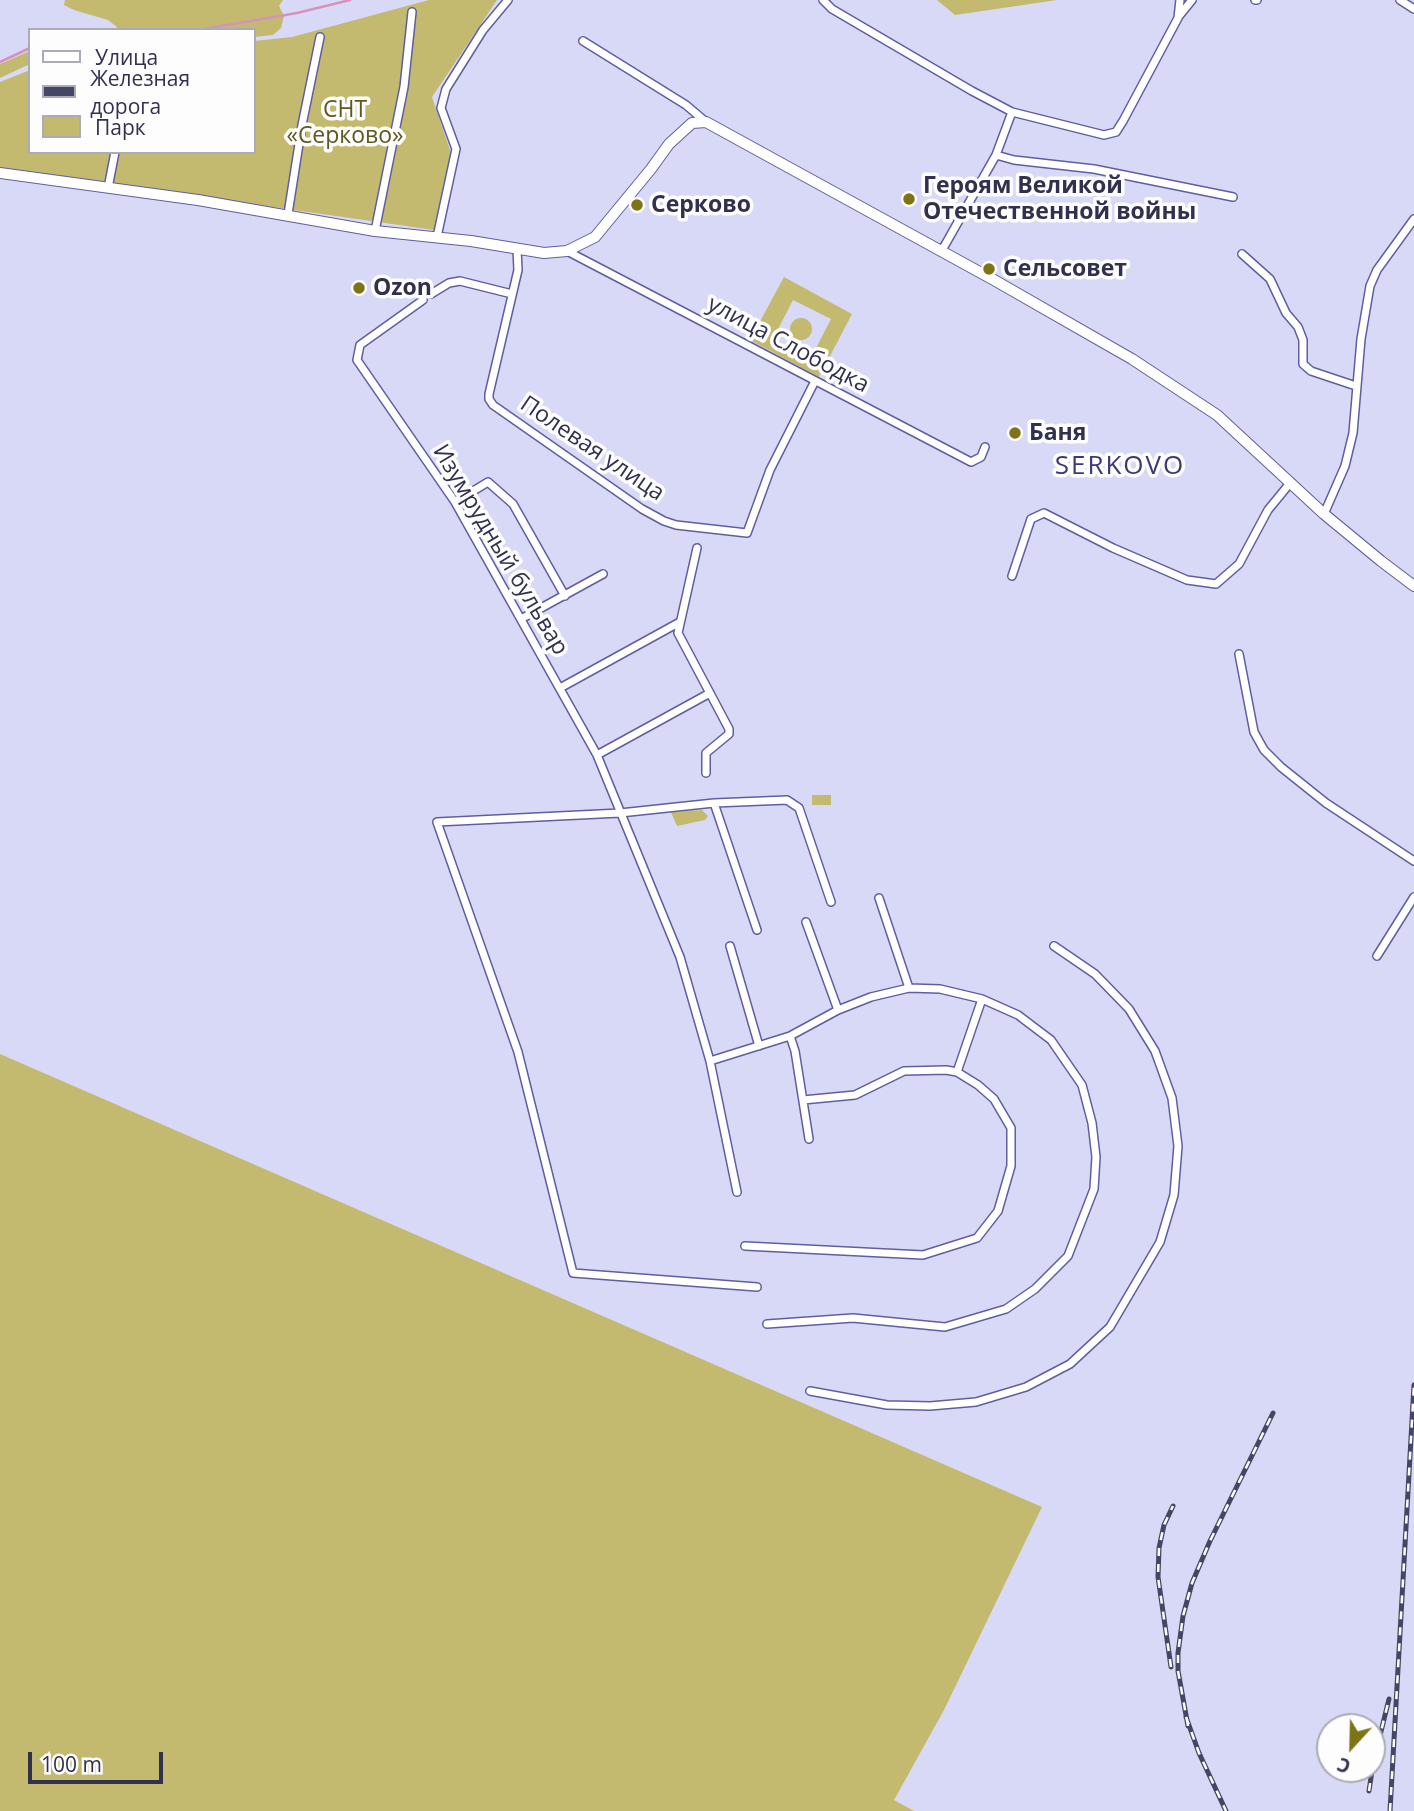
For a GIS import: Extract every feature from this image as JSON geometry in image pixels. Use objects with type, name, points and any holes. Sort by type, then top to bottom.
[{"type":"main road","points":[[0,173],[288,214],[376,231],[544,253],[567,251],[595,237],[681,132],[692,123],[706,122],[1132,359],[1217,415],[1324,514],[1414,586]]},
{"type":"street","points":[[437,237],[456,149],[441,108],[446,89],[483,30],[508,0]]},
{"type":"street","points":[[824,0],[832,9],[971,91],[1012,112],[1104,135],[1116,132],[1178,18],[1192,0]]},
{"type":"street","points":[[1178,18],[1180,0]]},
{"type":"street","points":[[1400,0],[1414,9]]},
{"type":"street","points":[[376,231],[404,87],[412,12]]},
{"type":"street","points":[[288,214],[320,37]]},
{"type":"street","points":[[583,41],[687,105],[706,122]]},
{"type":"street","points":[[941,252],[996,155],[1012,112]]},
{"type":"street","points":[[108,188],[115,154]]},
{"type":"street","points":[[996,155],[1014,160],[1094,169],[1233,197]]},
{"type":"street","points":[[1324,514],[1345,466],[1353,433],[1356,386],[1370,286],[1377,270],[1414,219]]},
{"type":"street","name":"Полевая улица","points":[[517,249],[518,270],[489,400],[642,509],[676,525],[747,533],[770,470],[815,381]]},
{"type":"street","name":"улица Слободка","points":[[567,251],[971,462],[981,457],[985,447]]},
{"type":"street","points":[[1242,254],[1270,279],[1286,313],[1298,327],[1303,340],[1303,364],[1311,371],[1356,386]]},
{"type":"street","points":[[431,294],[449,283],[460,281],[512,294]]},
{"type":"street","name":"Изумрудный бульвар","points":[[423,300],[360,345],[357,360],[454,502],[597,755],[680,957],[710,1061],[737,1192]]},
{"type":"street","points":[[454,502],[488,482],[513,504],[565,596]]},
{"type":"street","points":[[1012,576],[1031,519],[1044,513],[1113,548],[1187,580],[1216,584],[1239,564],[1268,510],[1291,482]]},
{"type":"street","points":[[697,548],[678,633],[730,729],[729,734],[708,750],[706,774]]},
{"type":"street","points":[[521,619],[603,573]]},
{"type":"street","points":[[560,688],[680,622]]},
{"type":"street","points":[[1240,654],[1254,732],[1264,750],[1326,803],[1414,861]]},
{"type":"street","points":[[597,755],[709,693]]},
{"type":"street","points":[[757,1287],[573,1273],[518,1052],[437,822],[620,813],[714,803],[787,800],[799,808],[831,902]]},
{"type":"street","points":[[714,803],[757,930]]},
{"type":"street","points":[[1377,956],[1414,897]]},
{"type":"street","points":[[880,898],[909,988]]},
{"type":"street","points":[[806,922],[838,1010]]},
{"type":"street","points":[[730,946],[759,1046]]},
{"type":"street","points":[[810,1391],[887,1405],[930,1406],[976,1402],[1026,1387],[1070,1364],[1110,1327],[1148,1264],[1160,1242],[1174,1195],[1178,1146],[1172,1097],[1155,1051],[1129,1009],[1095,974],[1054,946]]},
{"type":"street","points":[[710,1061],[790,1035],[838,1010],[871,997],[909,988],[940,989],[982,999],[1018,1015],[1051,1040],[1082,1084],[1092,1123],[1096,1157],[1094,1189],[1069,1256],[1035,1289],[1006,1309],[945,1326],[853,1318],[767,1324]]},
{"type":"street","points":[[957,1073],[982,999]]},
{"type":"street","points":[[790,1035],[809,1139]]},
{"type":"street","points":[[745,1246],[923,1255],[977,1238],[998,1211],[1011,1166],[1012,1128],[994,1099],[978,1085],[957,1073],[946,1070],[904,1071],[855,1095],[803,1100]]},
{"type":"green space","points":[[65,0],[283,0],[279,6],[284,16],[281,28],[273,35],[256,37],[256,28],[117,28],[108,20],[64,5]]},
{"type":"green space","name":"СНТ «Серково»","points":[[429,0],[497,0],[432,97],[451,153],[434,230],[0,168],[0,82],[28,71],[28,154],[256,154],[256,41],[292,37]]},
{"type":"green space","points":[[937,0],[1057,0],[955,15]]},
{"type":"green space","points":[[28,52],[28,65],[0,78],[0,64]]},
{"type":"green space","points":[[784,277],[852,314],[819,377],[750,340]],"holes":[[[793,300],[831,319],[811,358],[773,339]]]},
{"type":"green space","points":[[801,318],[809,321],[812,329],[809,337],[801,340],[793,337],[790,329],[793,321]]},
{"type":"green space","points":[[812,795],[831,795],[831,805],[812,805]]},
{"type":"green space","points":[[702,810],[708,816],[705,820],[677,826],[671,812]]},
{"type":"green space","points":[[0,1054],[1042,1507],[944,1710],[894,1800],[914,1811],[0,1811]]},
{"type":"waterway","points":[[210,28],[297,13],[350,0]]},
{"type":"waterway","points":[[0,62],[28,49]]},
{"type":"railway","points":[[1390,1811],[1414,1385]]},
{"type":"railway","points":[[1188,1726],[1178,1671],[1183,1616],[1192,1583],[1210,1541],[1273,1413]]},
{"type":"railway","points":[[1171,1667],[1158,1577],[1159,1548],[1164,1525],[1173,1506]]},
{"type":"railway","points":[[1369,1791],[1389,1699]]},
{"type":"railway","points":[[1186,1717],[1199,1753],[1226,1811]]},
{"type":"place","name":"Героям Великой Отечественной войны","points":[[909,199]]},
{"type":"place","name":"Серково","points":[[637,205]]},
{"type":"place","name":"Сельсовет","points":[[989,269]]},
{"type":"place","name":"Ozon","points":[[359,288]]},
{"type":"place","name":"Баня","points":[[1015,433]]},
{"type":"district","name":"SERKOVO","points":[[1120,467]]}]
